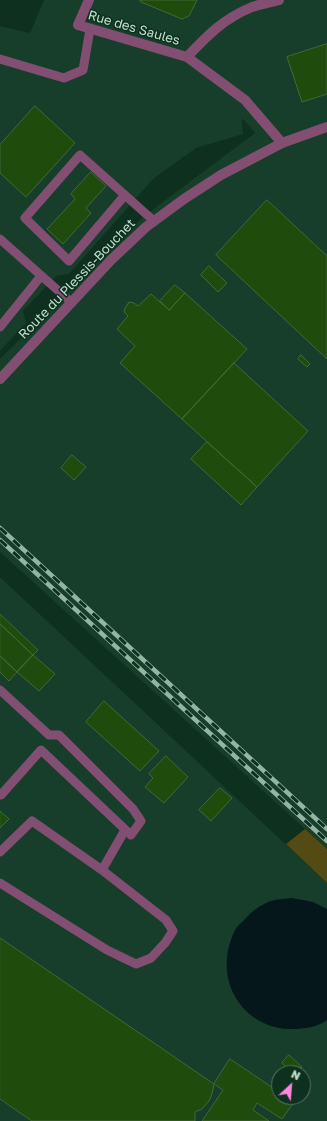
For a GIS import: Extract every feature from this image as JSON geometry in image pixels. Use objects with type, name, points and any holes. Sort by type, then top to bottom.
[{"type":"street","name":"Rue des Saules","points":[[89,0],[78,25],[187,57],[244,100],[282,143]]},
{"type":"street","name":"Rue des Saules","points":[[187,57],[214,30],[232,17],[254,7],[279,0]]},
{"type":"street","name":"Route du Plessis-Bouchet","points":[[0,379],[111,260],[146,227],[184,199],[221,175],[282,143],[327,127]]},
{"type":"lane","points":[[0,59],[64,78],[83,70],[90,29]]},
{"type":"lane","points":[[125,196],[69,261],[25,218],[80,155],[154,221]]},
{"type":"lane","points":[[0,239],[72,302]]},
{"type":"lane","points":[[0,327],[41,276]]},
{"type":"lane","points":[[0,690],[49,735],[59,736],[133,809],[141,821],[131,835],[40,750],[1,795],[0,794]]},
{"type":"lane","points":[[0,852],[32,821],[102,870],[166,920],[173,931],[165,943],[151,958],[136,964],[107,950],[0,883]]},
{"type":"lane","points":[[102,870],[125,830]]},
{"type":"shaded area","points":[[44,0],[327,0],[327,849],[0,552],[0,359],[143,217],[255,133],[242,118],[243,134],[196,148],[153,179],[69,274],[56,276],[23,311],[26,323],[0,351],[0,26],[30,33]]},
{"type":"shaded area","points":[[0,577],[327,883],[327,1121],[0,1121]]},
{"type":"shaded area","points":[[305,829],[327,849],[327,883],[286,844]]},
{"type":"shaded area","points":[[292,898],[313,902],[327,909],[327,1020],[311,1027],[301,1029],[278,1028],[265,1024],[254,1017],[236,998],[230,986],[227,972],[228,950],[237,927],[251,913],[261,906],[278,899]]},
{"type":"building","points":[[140,0],[197,0],[189,16],[182,19],[141,2]]},
{"type":"building","points":[[327,44],[327,94],[302,102],[287,57]]},
{"type":"building","points":[[35,106],[75,143],[26,197],[0,173],[0,145]]},
{"type":"building","points":[[91,172],[106,186],[86,208],[91,213],[63,244],[47,229],[75,199],[71,194]]},
{"type":"building","points":[[267,200],[327,256],[327,359],[216,255]]},
{"type":"building","points":[[209,266],[227,283],[218,292],[201,275]]},
{"type":"building","points":[[175,285],[185,293],[169,310],[160,301]]},
{"type":"building","points":[[185,293],[247,349],[182,419],[120,363],[135,346],[117,329],[128,316],[124,312],[129,302],[138,306],[151,294],[169,310]]},
{"type":"building","points":[[301,355],[310,364],[307,367],[298,359]]},
{"type":"building","points":[[234,363],[308,431],[257,487],[182,419]]},
{"type":"building","points":[[207,442],[257,487],[241,505],[191,459]]},
{"type":"building","points":[[72,455],[86,467],[74,480],[61,468]]},
{"type":"building","points":[[0,614],[38,650],[33,655],[0,624]]},
{"type":"building","points":[[0,624],[33,655],[17,672],[0,656]]},
{"type":"building","points":[[33,655],[55,674],[39,691],[17,672]]},
{"type":"building","points":[[0,656],[17,672],[9,681],[0,672]]},
{"type":"building","points":[[104,701],[159,751],[140,771],[86,722]]},
{"type":"building","points":[[166,756],[188,777],[164,803],[145,787],[153,778],[149,774]]},
{"type":"building","points":[[220,788],[232,798],[211,821],[199,810]]},
{"type":"building","points":[[0,811],[9,819],[0,828]]},
{"type":"building","points":[[0,938],[214,1084],[209,1101],[202,1109],[195,1112],[195,1121],[32,1121],[0,1099]]},
{"type":"building","points":[[289,1055],[300,1065],[284,1065],[282,1063]]},
{"type":"building","points":[[230,1059],[271,1087],[271,1105],[292,1105],[282,1119],[257,1103],[253,1110],[269,1121],[202,1121],[223,1090],[214,1084]]},
{"type":"railway","points":[[0,528],[327,829]]},
{"type":"railway","points":[[0,540],[327,841]]}]
